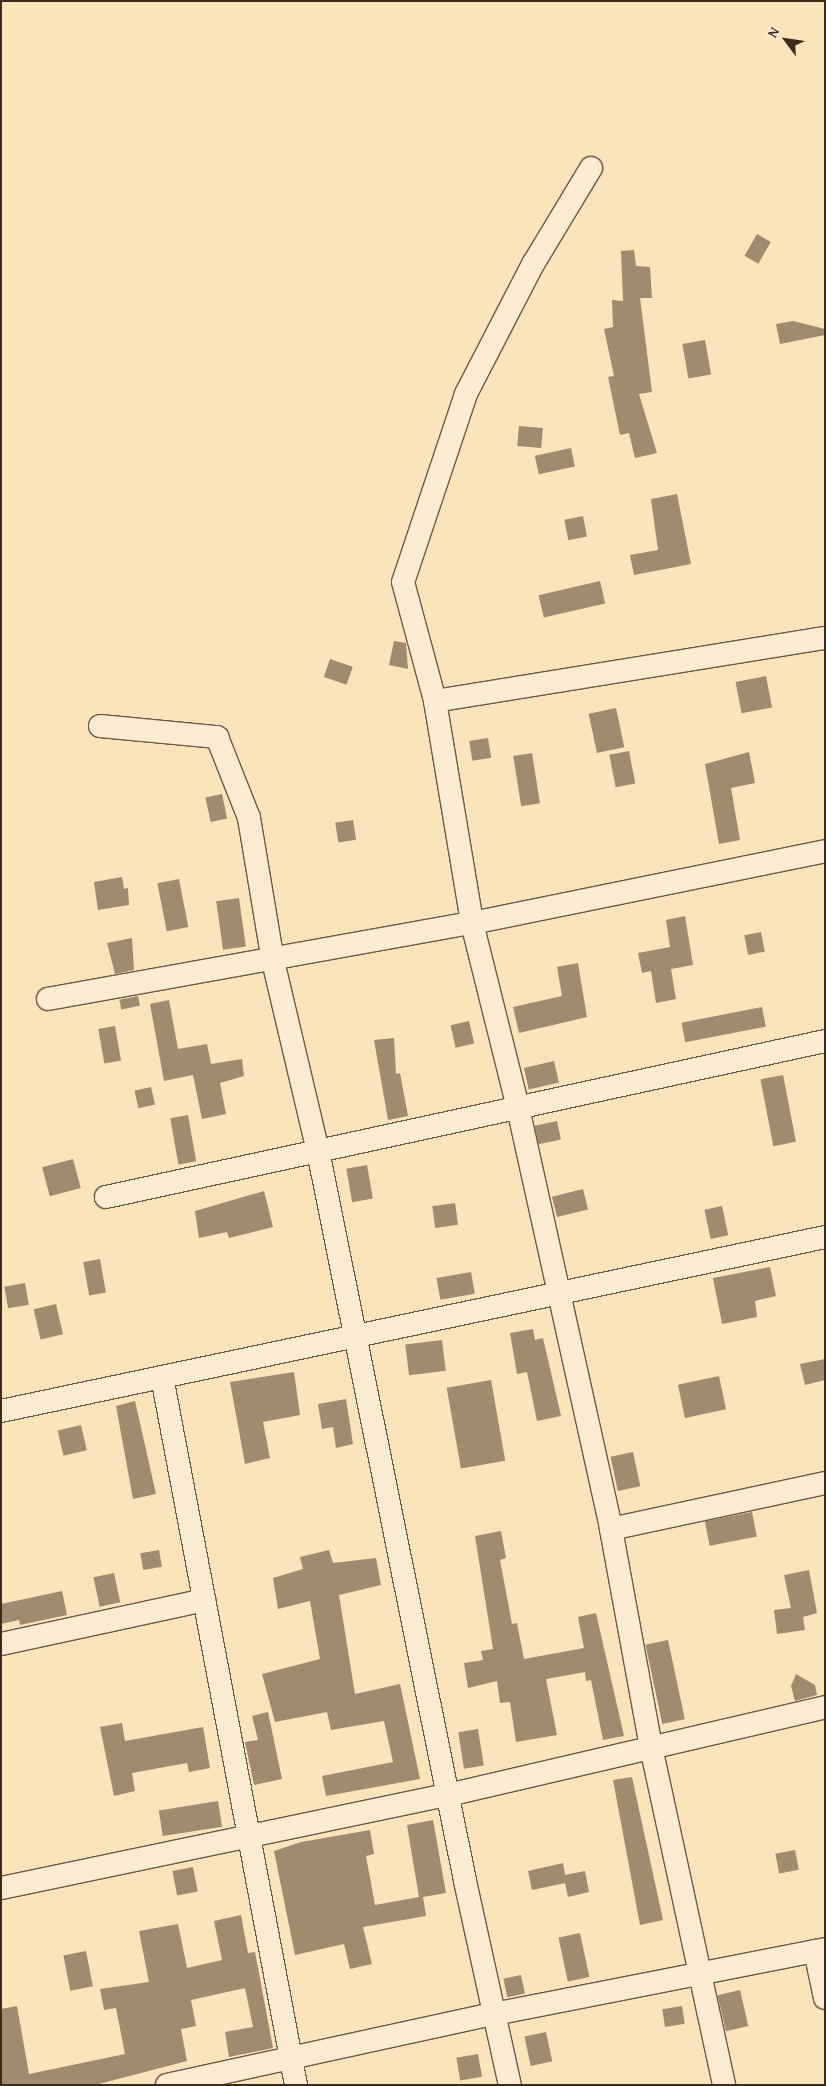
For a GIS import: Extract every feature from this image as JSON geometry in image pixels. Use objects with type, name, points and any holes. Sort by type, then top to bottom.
[{"type":"street","points":[[591,168],[533,264],[466,394],[403,582],[435,701],[472,923],[518,1108],[611,1529],[651,1747],[724,2085]]},
{"type":"street","points":[[435,701],[825,638]]},
{"type":"street","points":[[100,726],[217,737],[248,818],[273,961],[318,1151],[448,1795],[510,2085]]},
{"type":"street","points":[[48,998],[273,961],[472,923],[825,851]]},
{"type":"street","points":[[106,1197],[825,1041]]},
{"type":"street","points":[[1,1411],[825,1237]]},
{"type":"street","points":[[162,1377],[247,1837],[296,2085]]},
{"type":"street","points":[[611,1529],[825,1483]]},
{"type":"street","points":[[1,1644],[204,1600]]},
{"type":"street","points":[[1,1888],[448,1795],[825,1707]]},
{"type":"street","points":[[166,2085],[494,2014],[820,1950],[825,1998]]},
{"type":"building","points":[[757,234],[771,242],[758,264],[744,256]]},
{"type":"building","points":[[634,250],[636,266],[650,267],[652,298],[640,298],[652,392],[639,394],[657,453],[635,458],[629,433],[620,435],[608,377],[614,376],[604,329],[613,327],[612,300],[623,301],[621,251]]},
{"type":"building","points":[[793,321],[825,329],[825,335],[780,344],[776,324]]},
{"type":"building","points":[[705,340],[711,374],[688,378],[682,344]]},
{"type":"building","points":[[519,426],[543,428],[541,448],[517,446]]},
{"type":"building","points":[[571,448],[575,467],[539,474],[535,456]]},
{"type":"building","points":[[677,494],[691,564],[634,575],[630,555],[658,550],[651,499]]},
{"type":"building","points":[[583,516],[587,537],[568,540],[564,520]]},
{"type":"building","points":[[600,581],[605,603],[544,618],[539,595]]},
{"type":"building","points":[[394,641],[406,643],[408,669],[389,665]]},
{"type":"building","points":[[330,659],[353,667],[347,685],[324,677]]},
{"type":"building","points":[[766,676],[772,707],[742,713],[736,682]]},
{"type":"building","points":[[616,708],[624,747],[597,753],[589,714]]},
{"type":"building","points":[[488,738],[491,758],[472,761],[469,741]]},
{"type":"building","points":[[629,751],[635,783],[616,787],[609,755]]},
{"type":"building","points":[[749,752],[755,783],[731,788],[740,840],[719,844],[705,764]]},
{"type":"building","points":[[532,753],[540,803],[521,806],[513,756]]},
{"type":"building","points":[[222,794],[227,818],[211,822],[205,798]]},
{"type":"building","points":[[353,820],[356,840],[338,843],[335,823]]},
{"type":"building","points":[[122,877],[124,889],[128,888],[129,905],[98,910],[94,882]]},
{"type":"building","points":[[179,879],[188,927],[167,931],[157,883]]},
{"type":"building","points":[[239,898],[246,947],[223,950],[216,901]]},
{"type":"building","points":[[685,916],[693,965],[671,969],[676,999],[656,1003],[651,971],[642,973],[638,953],[670,947],[666,920]]},
{"type":"building","points":[[761,932],[765,952],[748,955],[744,935]]},
{"type":"building","points":[[132,938],[134,970],[115,974],[107,943]]},
{"type":"building","points":[[578,963],[587,1017],[519,1033],[513,1007],[562,996],[557,967]]},
{"type":"building","points":[[138,996],[140,1006],[121,1009],[119,1000]]},
{"type":"building","points":[[169,1000],[178,1049],[207,1044],[211,1064],[242,1059],[244,1076],[220,1083],[226,1114],[202,1119],[193,1075],[164,1081],[150,1004]]},
{"type":"building","points":[[762,1007],[766,1027],[685,1042],[682,1023]]},
{"type":"building","points":[[469,1021],[474,1043],[456,1048],[450,1025]]},
{"type":"building","points":[[115,1026],[121,1060],[104,1063],[98,1029]]},
{"type":"building","points":[[394,1038],[396,1074],[400,1073],[408,1116],[388,1120],[374,1040]]},
{"type":"building","points":[[554,1061],[559,1082],[529,1089],[524,1068]]},
{"type":"building","points":[[783,1075],[796,1142],[773,1146],[760,1079]]},
{"type":"building","points":[[151,1087],[155,1105],[138,1108],[134,1091]]},
{"type":"building","points":[[188,1115],[196,1161],[178,1164],[170,1118]]},
{"type":"building","points":[[557,1121],[561,1140],[538,1144],[535,1126]]},
{"type":"building","points":[[73,1159],[81,1188],[50,1196],[42,1167]]},
{"type":"building","points":[[367,1165],[373,1198],[352,1202],[346,1169]]},
{"type":"building","points":[[583,1189],[588,1209],[557,1217],[552,1197]]},
{"type":"building","points":[[264,1191],[273,1227],[229,1238],[227,1232],[199,1238],[195,1211]]},
{"type":"building","points":[[455,1203],[458,1225],[435,1228],[432,1206]]},
{"type":"building","points":[[722,1206],[728,1235],[711,1239],[704,1210]]},
{"type":"building","points":[[100,1259],[106,1292],[89,1295],[83,1262]]},
{"type":"building","points":[[770,1267],[776,1296],[755,1301],[757,1317],[722,1324],[713,1278]]},
{"type":"building","points":[[471,1272],[475,1294],[440,1300],[437,1278]]},
{"type":"building","points":[[25,1283],[29,1305],[8,1308],[4,1287]]},
{"type":"building","points":[[56,1304],[63,1334],[41,1339],[34,1309]]},
{"type":"building","points":[[533,1329],[535,1340],[543,1338],[561,1416],[537,1421],[527,1372],[517,1374],[510,1333]]},
{"type":"building","points":[[442,1340],[446,1371],[409,1375],[405,1345]]},
{"type":"building","points":[[825,1359],[825,1380],[805,1385],[800,1364]]},
{"type":"building","points":[[294,1372],[300,1415],[263,1422],[270,1458],[245,1464],[230,1382]]},
{"type":"building","points":[[719,1376],[726,1409],[685,1418],[678,1385]]},
{"type":"building","points":[[491,1380],[505,1461],[461,1469],[447,1388]]},
{"type":"building","points":[[346,1399],[353,1444],[336,1448],[333,1427],[322,1429],[318,1404]]},
{"type":"building","points":[[135,1401],[156,1494],[133,1499],[116,1406]]},
{"type":"building","points":[[81,1425],[87,1450],[63,1456],[58,1430]]},
{"type":"building","points":[[633,1452],[640,1486],[618,1491],[611,1457]]},
{"type":"building","points":[[752,1512],[757,1537],[710,1546],[705,1521]]},
{"type":"building","points":[[501,1531],[506,1558],[500,1560],[512,1624],[517,1623],[524,1659],[584,1648],[578,1617],[596,1613],[624,1736],[603,1740],[591,1680],[586,1681],[585,1672],[546,1679],[557,1735],[516,1742],[510,1702],[500,1703],[497,1681],[468,1688],[464,1663],[483,1660],[481,1651],[493,1649],[475,1536]]},
{"type":"building","points":[[159,1550],[162,1567],[143,1570],[140,1553]]},
{"type":"building","points":[[329,1550],[333,1563],[376,1558],[381,1585],[339,1595],[355,1694],[400,1684],[420,1779],[326,1796],[322,1776],[393,1762],[384,1721],[331,1730],[327,1712],[275,1722],[262,1674],[320,1659],[310,1601],[278,1609],[273,1578],[303,1569],[300,1557]]},
{"type":"building","points":[[809,1570],[817,1613],[803,1617],[805,1630],[777,1634],[774,1610],[791,1608],[784,1575]]},
{"type":"building","points":[[114,1573],[120,1602],[100,1607],[93,1577]]},
{"type":"building","points":[[62,1591],[67,1615],[20,1625],[19,1620],[1,1624],[1,1604]]},
{"type":"building","points":[[668,1640],[685,1719],[662,1724],[646,1645]]},
{"type":"building","points":[[796,1674],[815,1685],[817,1695],[795,1701],[791,1686]]},
{"type":"building","points":[[268,1712],[282,1779],[254,1785],[245,1742],[258,1740],[252,1716]]},
{"type":"building","points":[[122,1723],[125,1741],[203,1727],[210,1768],[189,1772],[187,1763],[132,1773],[135,1791],[114,1796],[100,1727]]},
{"type":"building","points":[[478,1729],[484,1766],[464,1769],[458,1732]]},
{"type":"building","points":[[632,1777],[663,1920],[640,1925],[613,1780]]},
{"type":"building","points":[[218,1801],[222,1827],[163,1836],[159,1810]]},
{"type":"building","points":[[433,1820],[446,1893],[423,1897],[426,1916],[363,1927],[372,1964],[350,1969],[344,1944],[295,1955],[274,1851],[301,1842],[370,1830],[374,1854],[366,1856],[375,1905],[419,1897],[407,1825]]},
{"type":"building","points":[[795,1850],[799,1870],[779,1873],[775,1854]]},
{"type":"building","points":[[563,1863],[565,1875],[585,1871],[589,1892],[568,1897],[565,1883],[532,1890],[528,1871]]},
{"type":"building","points":[[193,1867],[198,1892],[177,1896],[172,1871]]},
{"type":"building","points":[[241,1915],[248,1953],[255,1952],[273,2048],[229,2057],[225,2032],[253,2027],[245,1988],[191,2000],[196,2026],[181,2029],[187,2061],[95,2085],[1,2085],[1,2009],[17,2006],[29,2074],[125,2054],[116,2008],[104,2010],[100,1989],[149,1982],[139,1931],[178,1924],[187,1968],[222,1960],[214,1921]]},
{"type":"building","points":[[580,1933],[589,1977],[568,1982],[558,1938]]},
{"type":"building","points":[[86,1951],[93,1986],[70,1991],[63,1955]]},
{"type":"building","points":[[521,1975],[525,1994],[507,1997],[503,1979]]},
{"type":"building","points":[[740,1990],[748,2026],[726,2031],[718,1995]]},
{"type":"building","points":[[682,2006],[685,2024],[665,2027],[662,2009]]},
{"type":"building","points":[[546,2032],[552,2061],[531,2066],[524,2037]]},
{"type":"building","points":[[478,2054],[482,2077],[460,2080],[456,2058]]}]
